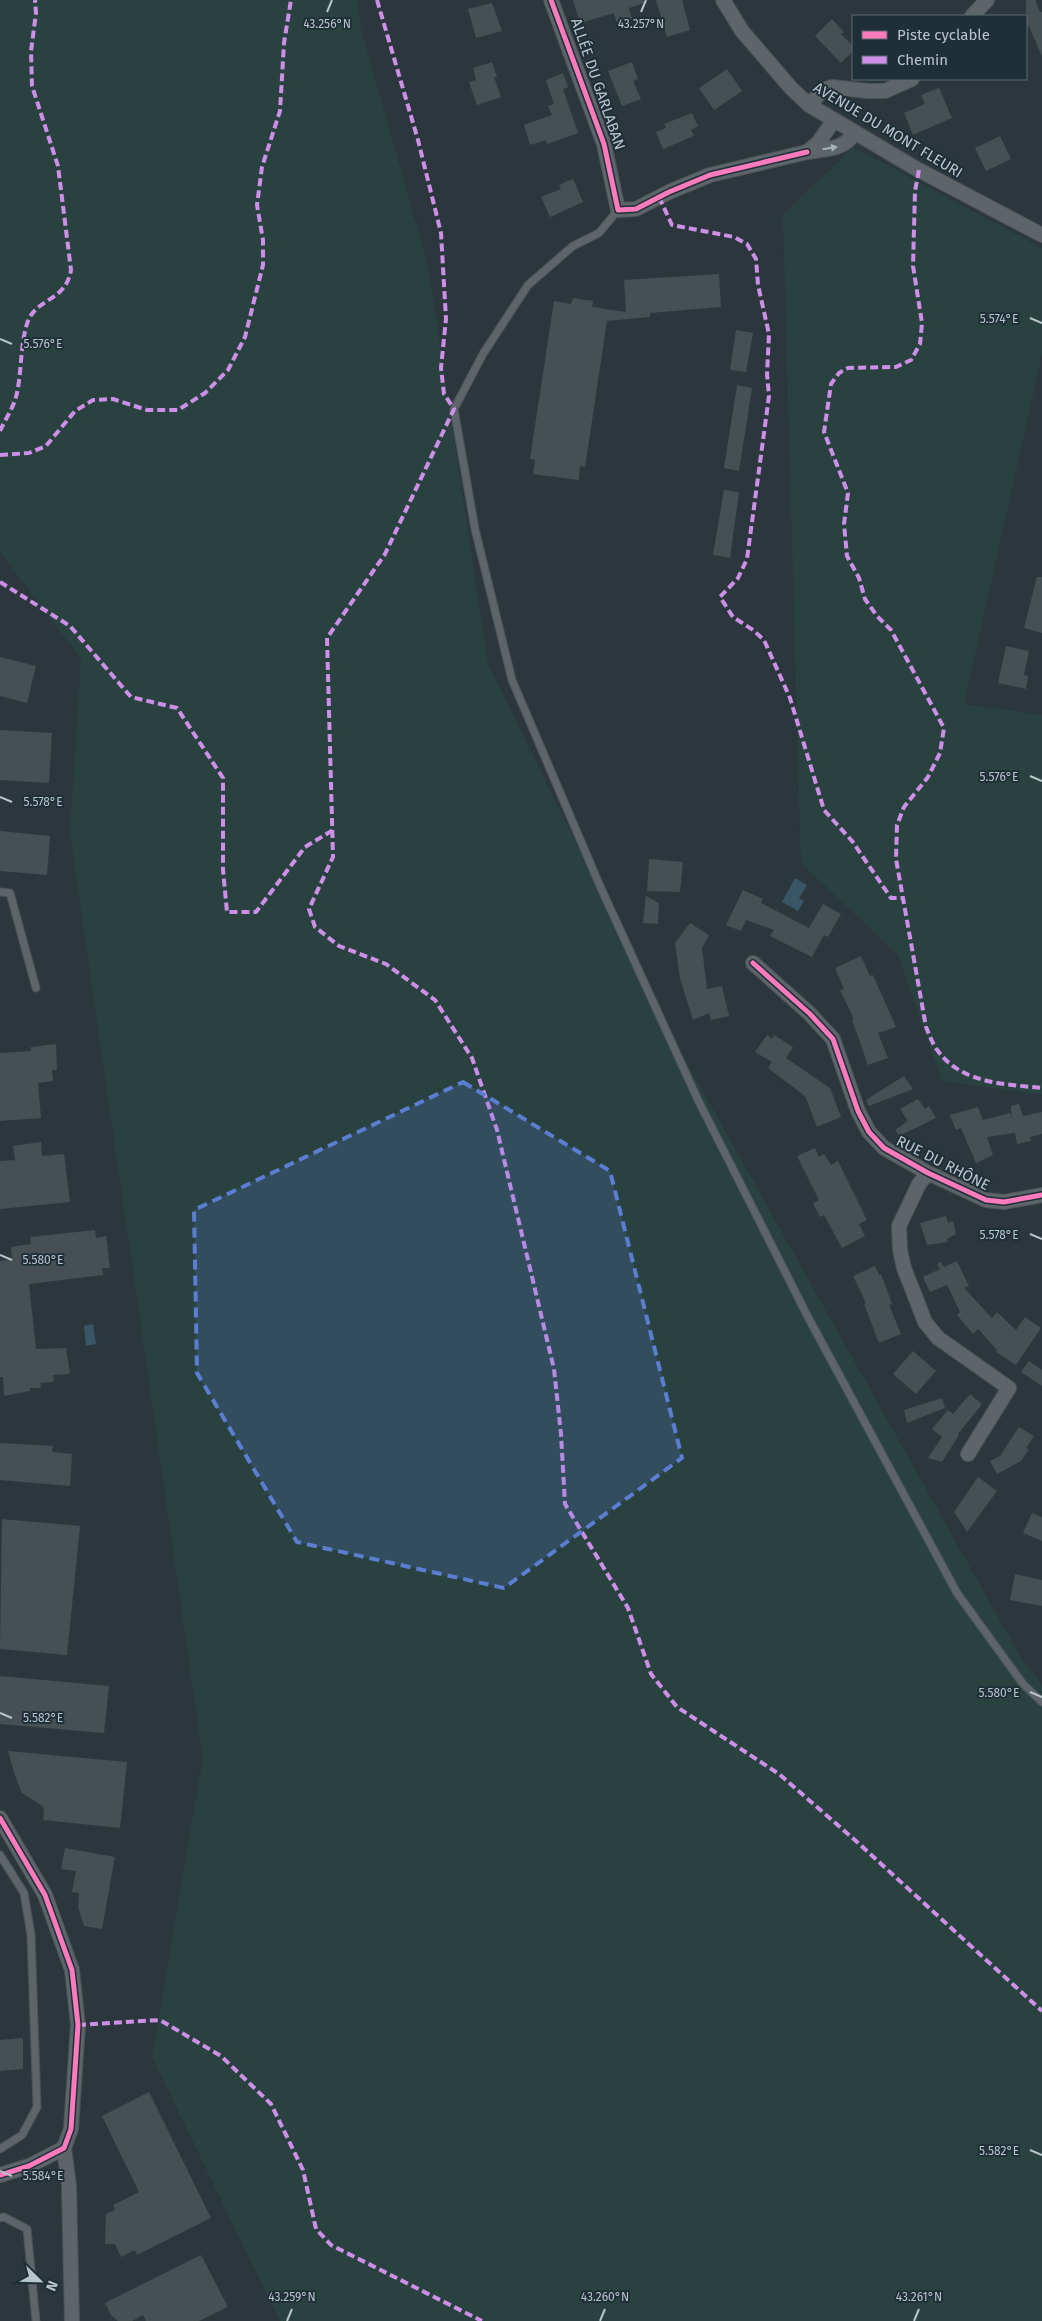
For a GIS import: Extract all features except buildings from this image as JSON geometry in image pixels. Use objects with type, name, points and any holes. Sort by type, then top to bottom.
[{"type":"street","name":"ALLÉE DU GARLABAN","points":[[551,0],[604,144],[618,210]]},
{"type":"street","name":"AVENUE DU MONT FLEURI","points":[[723,0],[742,31],[791,88],[809,105],[919,170],[1042,235]]},
{"type":"street","points":[[973,15],[986,0]]},
{"type":"street","points":[[809,105],[823,90],[832,87],[868,92],[885,91],[910,80]]},
{"type":"street","points":[[807,152],[818,143],[834,120]]},
{"type":"street","points":[[618,210],[636,209],[710,175],[807,152],[838,147],[846,144],[855,132]]},
{"type":"street","name":"RUE DU RHÔNE","points":[[753,963],[810,1014],[832,1040],[858,1112],[869,1132],[884,1148],[928,1173],[986,1200],[1004,1202],[1042,1195]]},
{"type":"street","points":[[928,1173],[919,1184],[899,1226],[900,1250],[904,1268],[925,1322],[938,1338],[1009,1388],[968,1454]]},
{"type":"street","points":[[0,1818],[45,1895],[72,1970],[78,2025],[71,2130],[64,2148],[69,2186],[72,2321]]},
{"type":"street","points":[[0,2176],[29,2166],[64,2148]]},
{"type":"lane","points":[[618,210],[599,233],[573,246],[528,284],[483,354],[454,408],[475,528],[512,680],[600,886],[698,1100],[809,1319],[957,1593],[1023,1684],[1042,1702]]},
{"type":"lane","points":[[0,892],[10,893],[36,988]]},
{"type":"lane","points":[[0,1855],[24,1893],[31,1935],[37,2107],[22,2135],[0,2149]]},
{"type":"lane","points":[[0,2218],[4,2217],[27,2229],[36,2321]]},
{"type":"highlighted area","points":[[463,1082],[610,1171],[682,1458],[504,1588],[297,1542],[197,1373],[194,1210]]},
{"type":"green space","points":[[0,0],[358,0],[360,26],[428,266],[488,664],[665,1024],[1021,1658],[1042,1684],[1042,2321],[280,2321],[152,2057],[203,1758],[70,833],[81,659],[0,552]]},
{"type":"green space","points":[[853,147],[1042,248],[1042,354],[964,704],[1042,715],[1042,1095],[942,1081],[898,955],[801,863],[783,215]]},
{"type":"water","points":[[795,878],[807,885],[799,898],[804,901],[798,911],[782,902]]},
{"type":"water","points":[[93,1324],[96,1344],[86,1346],[84,1326]]},
{"type":"marked path","points":[[0,431],[16,397],[25,329],[28,321],[32,313],[58,294],[68,280],[71,270],[58,166],[32,86],[31,51],[36,13],[35,0]]},
{"type":"marked path","points":[[0,455],[29,453],[46,446],[75,411],[93,400],[113,399],[147,410],[178,410],[205,393],[228,370],[245,337],[263,265],[263,240],[257,205],[262,167],[280,111],[284,43],[291,0]]},
{"type":"marked path","points":[[377,0],[418,140],[441,233],[446,319],[441,368],[444,394],[454,409],[385,554],[327,638],[333,857],[309,909],[315,927],[339,946],[386,964],[435,1000],[472,1058],[497,1130],[554,1369],[561,1434],[565,1504],[628,1608],[651,1674],[677,1707],[779,1774],[856,1841],[1042,2011]]},
{"type":"marked path","points":[[919,170],[915,191],[913,266],[922,323],[920,344],[911,360],[896,367],[848,368],[839,373],[831,384],[824,432],[848,493],[844,524],[847,556],[859,578],[865,599],[877,616],[891,630],[944,728],[940,753],[928,777],[904,807],[897,825],[896,859],[926,1027],[938,1051],[959,1070],[985,1080],[1042,1088]]},
{"type":"marked path","points":[[659,197],[672,225],[734,237],[747,244],[756,259],[758,285],[769,334],[767,374],[769,396],[747,559],[738,578],[720,597],[733,617],[764,640],[790,698],[824,810],[852,841],[891,898],[903,898]]},
{"type":"marked path","points":[[0,582],[70,626],[131,697],[177,708],[223,778],[223,870],[227,912],[256,912],[305,847],[333,830]]},
{"type":"marked path","points":[[78,2025],[160,2020],[221,2056],[271,2104],[303,2170],[316,2229],[331,2245],[482,2321]]},
{"type":"cycle path","points":[[551,0],[604,144],[618,210],[636,209],[669,192],[710,175],[807,152]]},
{"type":"cycle path","points":[[753,963],[810,1014],[833,1039],[858,1111],[869,1132],[884,1148],[928,1173],[986,1200],[1004,1202],[1042,1195]]},
{"type":"cycle path","points":[[0,1818],[45,1895],[72,1970],[78,2025],[71,2129],[64,2148],[29,2166],[0,2175]]}]
